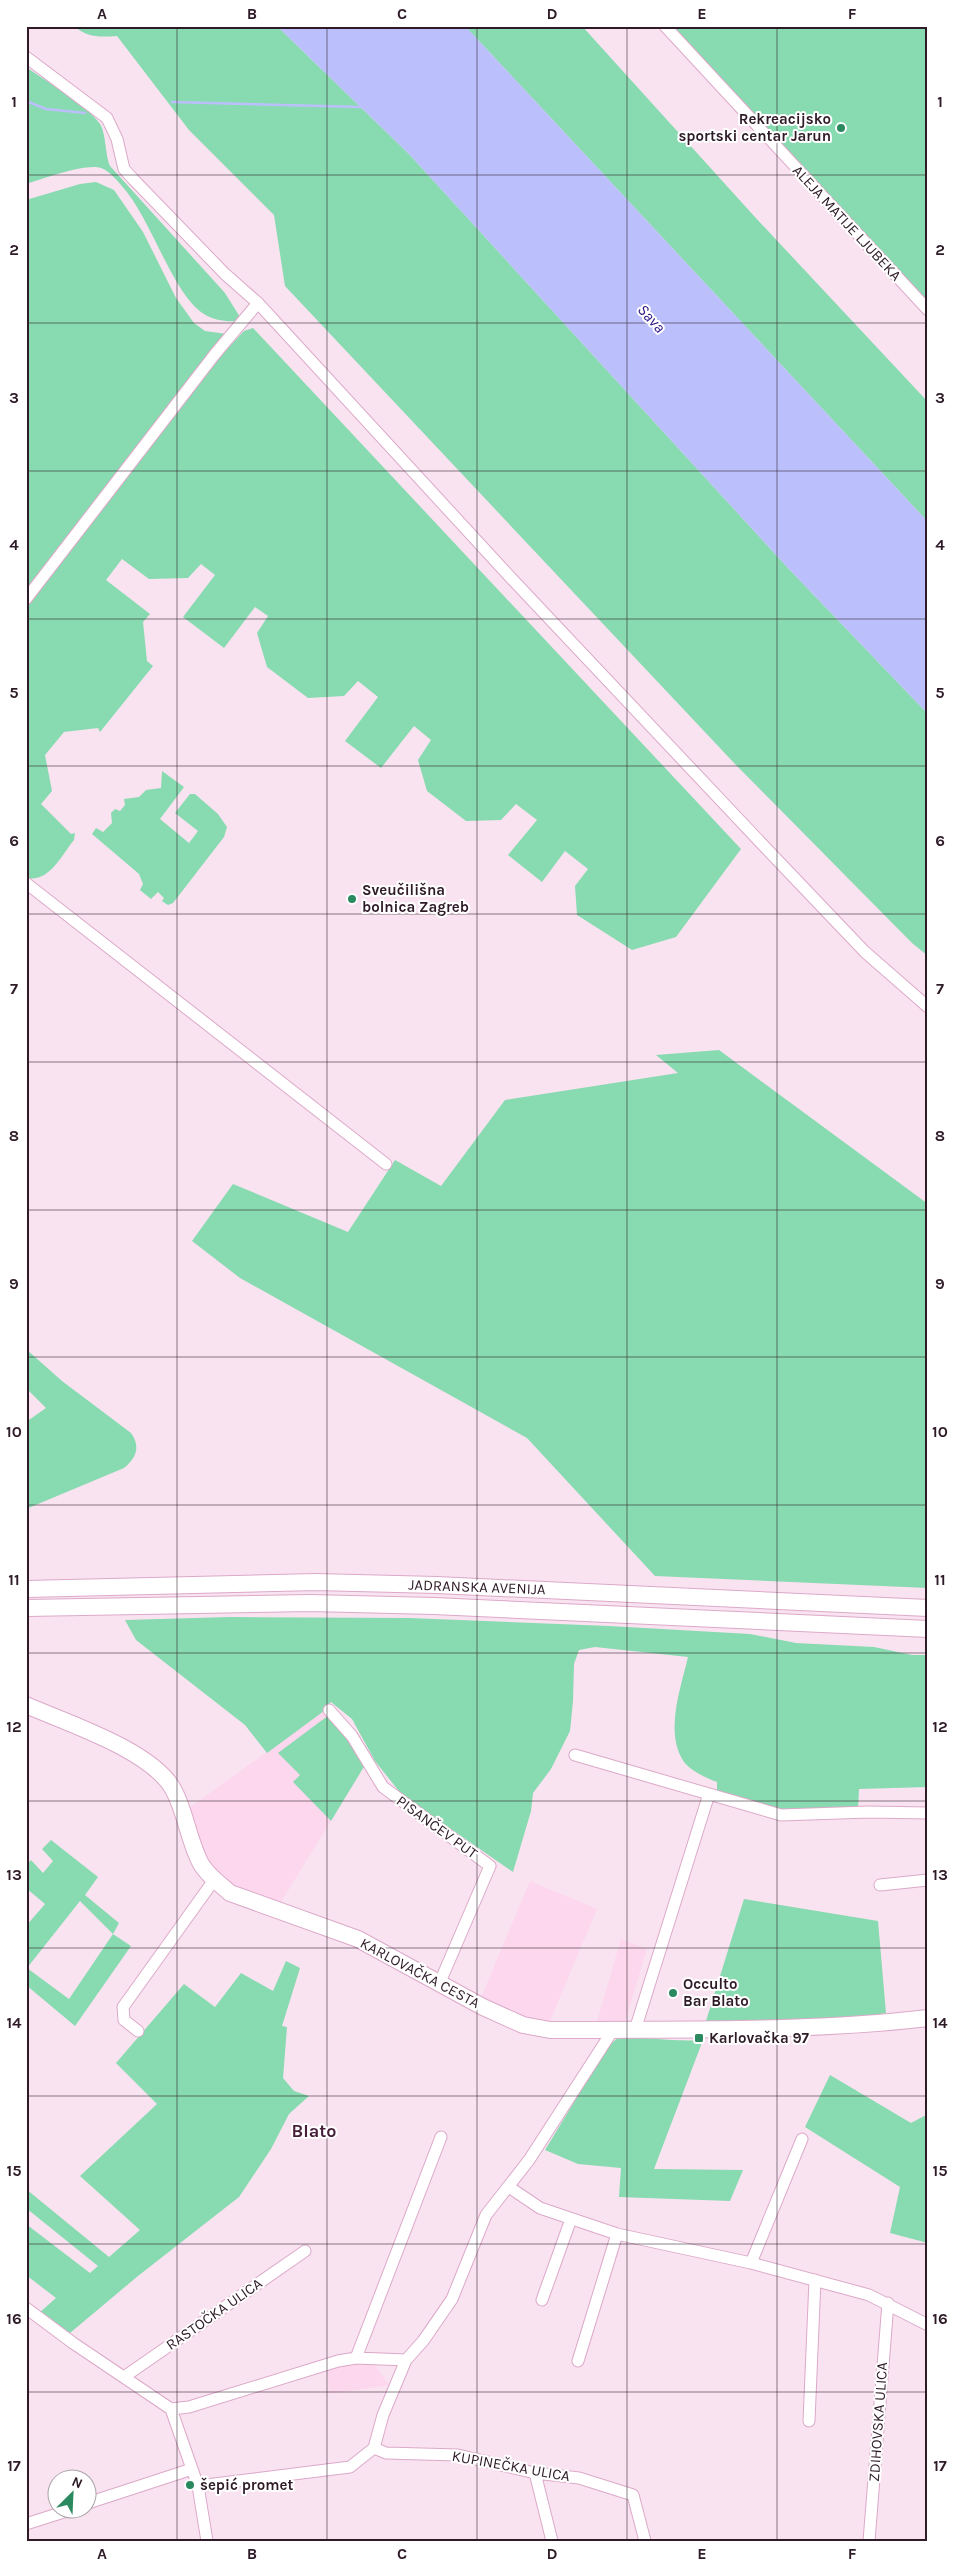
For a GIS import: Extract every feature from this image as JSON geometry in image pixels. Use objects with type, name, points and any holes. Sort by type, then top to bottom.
[{"type":"main road","name":"JADRANSKA AVENIJA","points":[[26,1589],[316,1582],[447,1586],[928,1608]]},
{"type":"main road","name":"JADRANSKA AVENIJA","points":[[26,1608],[310,1603],[434,1606],[928,1629]]},
{"type":"main road","name":"KARLOVAČKA CESTA","points":[[26,1705],[122,1748],[144,1760],[158,1771],[172,1787],[199,1859],[214,1880],[230,1893],[249,1901],[322,1924],[358,1939],[490,2010],[523,2025],[550,2030],[820,2027],[928,2018]]},
{"type":"street","name":"ALEJA MATIJE LJUBEKA","points":[[665,26],[928,310]]},
{"type":"street","points":[[26,57],[107,118],[117,139],[124,169],[225,274],[258,303],[518,585],[865,952],[928,1007]]},
{"type":"street","points":[[26,599],[215,354],[258,303]]},
{"type":"street","points":[[26,883],[386,1164]]},
{"type":"street","name":"PISANČEV PUT","points":[[329,1710],[352,1736],[383,1787],[490,1866],[440,1982]]},
{"type":"street","points":[[574,1755],[781,1816],[869,1812],[928,1813]]},
{"type":"street","points":[[635,2030],[709,1794]]},
{"type":"street","points":[[138,2031],[124,2020],[123,2007],[214,1880]]},
{"type":"street","points":[[880,1885],[928,1880]]},
{"type":"street","points":[[198,2486],[350,2467],[374,2448],[382,2415],[406,2360],[424,2341],[452,2299],[486,2215],[529,2160],[613,2030]]},
{"type":"street","points":[[356,2358],[441,2137]]},
{"type":"street","points":[[751,2263],[802,2139]]},
{"type":"street","points":[[509,2187],[540,2208],[571,2219],[617,2234],[751,2263],[869,2295],[928,2325]]},
{"type":"street","points":[[542,2300],[571,2219]]},
{"type":"street","points":[[578,2361],[617,2234]]},
{"type":"street","name":"RASTOČKA ULICA","points":[[124,2377],[305,2251]]},
{"type":"street","points":[[809,2421],[814,2280]]},
{"type":"street","name":"ZDIHOVSKA ULICA","points":[[869,2541],[888,2303]]},
{"type":"street","points":[[26,2308],[171,2408],[189,2408],[294,2373],[356,2358],[406,2360]]},
{"type":"street","points":[[171,2408],[198,2486],[208,2541]]},
{"type":"street","name":"KUPINEČKA ULICA","points":[[374,2448],[386,2454],[458,2455],[535,2472],[579,2478],[633,2495],[645,2541]]},
{"type":"street","points":[[98,2500],[192,2469]]},
{"type":"street","points":[[535,2472],[552,2541]]},
{"type":"street","points":[[26,2524],[48,2517]]},
{"type":"shaded area","points":[[324,1711],[365,1765],[278,1907],[257,1901],[213,1874],[186,1810]]},
{"type":"shaded area","points":[[530,1881],[597,1909],[550,2021],[525,2020],[480,2000]]},
{"type":"shaded area","points":[[621,1939],[647,1949],[624,2025],[596,2025]]},
{"type":"shaded area","points":[[347,2362],[373,2362],[389,2385],[329,2394],[327,2366]]},
{"type":"green space","points":[[74,26],[277,26],[409,154],[788,568],[928,714],[928,956],[912,943],[735,764],[285,286],[274,215],[189,130],[117,36],[94,36],[84,33]]},
{"type":"green space","points":[[465,26],[582,26],[754,216],[928,402],[928,522]]},
{"type":"green space","name":"Rekreacijsko sportski centar Jarun","points":[[659,26],[928,26],[928,317],[890,276]]},
{"type":"green space","points":[[26,67],[77,102],[100,124],[110,166],[225,293],[240,317],[237,321],[211,318],[192,304],[172,273],[132,199],[107,171],[94,167],[85,168],[64,172],[26,184]]},
{"type":"green space","points":[[96,182],[114,190],[143,232],[176,298],[194,323],[205,331],[227,334],[26,592],[26,200],[80,184]]},
{"type":"green space","points":[[253,328],[741,849],[676,937],[632,950],[577,915],[575,886],[588,869],[565,851],[542,882],[508,855],[537,820],[516,804],[501,820],[466,821],[427,791],[418,760],[431,740],[414,726],[381,768],[345,741],[378,697],[358,681],[344,696],[308,698],[267,667],[257,633],[268,616],[255,607],[224,648],[183,617],[215,575],[201,564],[188,578],[149,579],[122,559],[106,580],[150,614],[143,622],[147,661],[153,666],[100,732],[98,728],[64,732],[45,755],[52,791],[41,804],[71,834],[75,833],[74,840],[54,867],[48,872],[34,878],[26,878],[26,607],[214,363],[244,331]]},
{"type":"green space","points":[[162,771],[184,787],[160,819],[189,843],[198,831],[175,813],[190,794],[195,794],[218,814],[227,827],[224,837],[173,903],[168,905],[162,901],[164,898],[158,892],[151,899],[140,890],[143,884],[139,874],[92,834],[96,828],[103,832],[112,823],[111,813],[115,809],[120,811],[125,805],[124,799],[139,797],[146,790],[161,788]]},
{"type":"green space","points":[[719,1050],[928,1204],[928,1588],[655,1576],[527,1438],[240,1278],[192,1241],[233,1184],[348,1232],[395,1160],[441,1186],[505,1100],[678,1073],[656,1055]]},
{"type":"green space","points":[[26,1349],[62,1381],[131,1433],[136,1443],[136,1452],[132,1460],[124,1468],[26,1509],[26,1422],[46,1408],[26,1388]]},
{"type":"green space","points":[[230,1617],[409,1618],[609,1626],[750,1634],[796,1643],[874,1647],[912,1655],[928,1655],[928,1787],[859,1789],[858,1810],[795,1812],[774,1809],[717,1793],[717,1782],[695,1771],[684,1762],[675,1738],[678,1696],[688,1657],[595,1647],[579,1650],[574,1664],[570,1731],[551,1769],[533,1793],[531,1811],[513,1872],[402,1795],[375,1761],[352,1719],[331,1702],[324,1711],[267,1753],[245,1725],[136,1640],[125,1620]]},
{"type":"green space","points":[[329,1715],[344,1731],[365,1765],[331,1821],[293,1782],[300,1775],[278,1753]]},
{"type":"green space","points":[[51,1840],[98,1877],[85,1895],[119,1923],[113,1934],[131,1946],[75,2026],[26,1985],[26,1926],[45,1904],[26,1888],[26,1865],[31,1860],[43,1873],[53,1861],[42,1849]],"holes":[[[80,1901],[113,1934],[69,1999],[27,1968]]]},
{"type":"green space","points":[[744,1899],[878,1921],[886,2013],[850,2020],[706,2021]]},
{"type":"green space","points":[[286,1961],[300,1968],[282,2026],[287,2027],[283,2078],[294,2091],[309,2096],[289,2114],[271,2149],[239,2197],[138,2276],[70,2333],[39,2313],[56,2298],[26,2275],[26,2224],[90,2273],[98,2266],[26,2208],[26,2189],[109,2257],[140,2230],[80,2176],[157,2104],[116,2063],[184,1984],[215,2007],[241,1973],[273,1991]]},
{"type":"green space","points":[[619,2037],[703,2040],[654,2169],[743,2170],[730,2201],[619,2197],[621,2168],[578,2164],[545,2150],[608,2046]]},
{"type":"green space","points":[[830,2075],[911,2123],[928,2114],[928,2243],[890,2233],[900,2187],[805,2127]]},
{"type":"water","name":"Sava","points":[[277,26],[465,26],[928,522],[928,714],[788,568],[409,154]]},
{"type":"waterway","points":[[26,101],[46,109],[85,113]]},
{"type":"waterway","points":[[172,102],[361,107]]},
{"type":"place","name":"Rekreacijsko sportski centar Jarun","points":[[841,128]]},
{"type":"place","name":"Sveučilišna bolnica Zagreb","points":[[352,899]]},
{"type":"place","name":"Occulto Bar Blato","points":[[673,1993]]},
{"type":"place","name":"Karlovačka 97","points":[[699,2038]]},
{"type":"place","name":"šepić promet","points":[[190,2485]]},
{"type":"district","name":"Blato","points":[[314,2131]]}]
